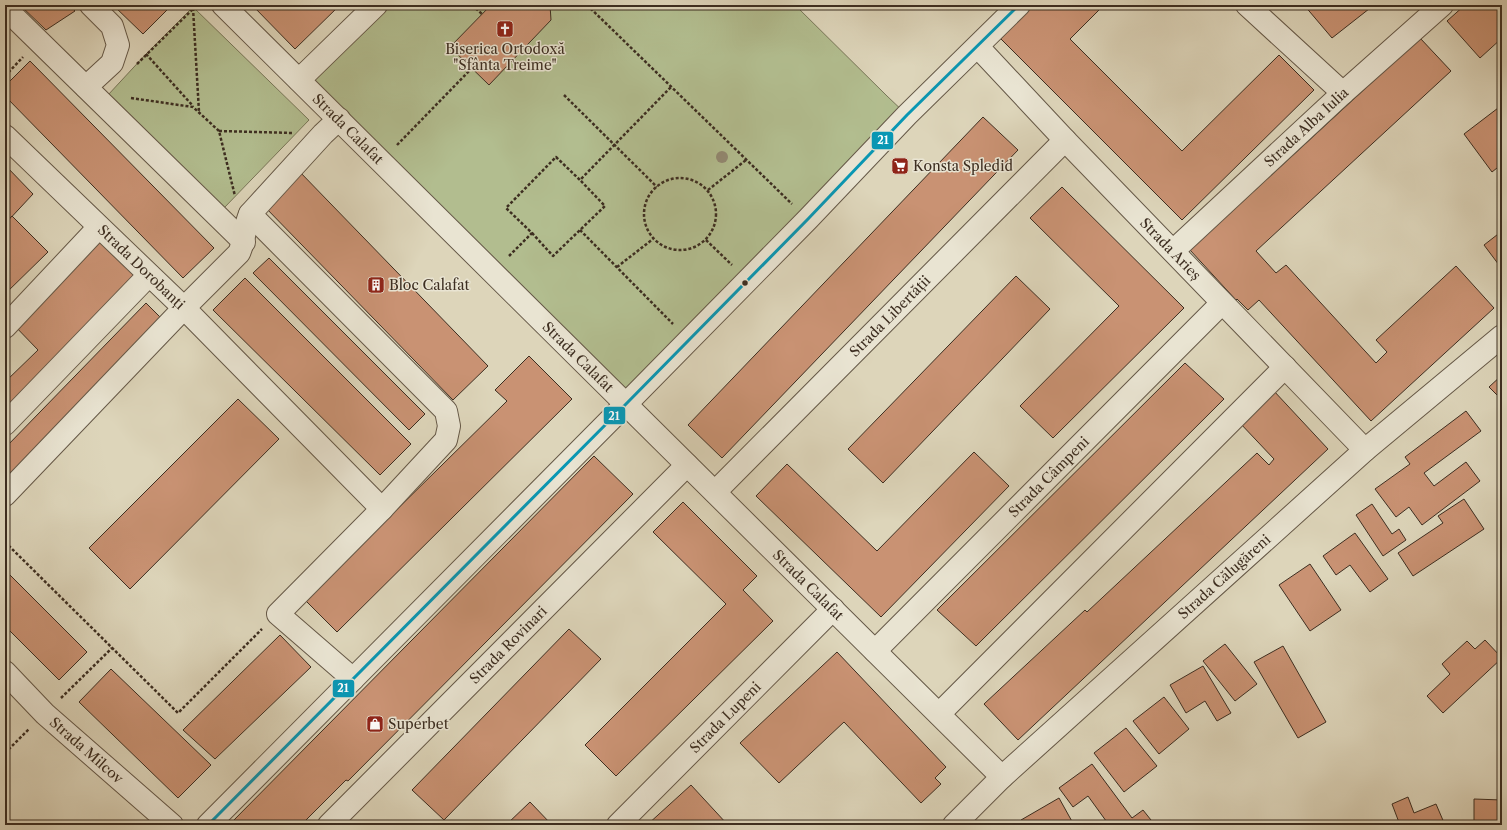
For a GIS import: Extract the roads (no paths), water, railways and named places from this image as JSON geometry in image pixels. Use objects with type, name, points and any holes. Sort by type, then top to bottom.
[{"type":"street","points":[[91,5],[112,26],[118,45],[112,62],[93,95]]},
{"type":"street","name":"Strada Calafat","points":[[223,5],[1002,777]]},
{"type":"street","points":[[299,80],[376,5]]},
{"type":"street","points":[[208,825],[626,404],[908,115],[1019,5]]},
{"type":"street","points":[[1247,5],[1343,93]]},
{"type":"street","name":"Strada Alba Iulia","points":[[1173,251],[1343,93],[1442,5]]},
{"type":"street","points":[[5,8],[93,95],[246,229],[446,411],[449,426],[446,440],[382,509],[278,614],[353,679]]},
{"type":"street","name":"Strada Arieș","points":[[978,47],[1065,140],[1365,450]]},
{"type":"street","name":"Strada Dorobanți","points":[[5,136],[184,308],[239,253],[246,229],[323,134],[339,119]]},
{"type":"street","name":"Strada Libertății","points":[[715,492],[1065,140]]},
{"type":"street","points":[[5,327],[99,227]]},
{"type":"street","points":[[5,424],[149,275]]},
{"type":"street","name":"Strada Câmpeni","points":[[876,651],[1222,302]]},
{"type":"street","points":[[5,495],[184,308],[382,509]]},
{"type":"street","name":"Strada Călugăreni","points":[[954,825],[1002,777],[1365,450],[1502,336]]},
{"type":"street","points":[[940,714],[1284,367]]},
{"type":"street","name":"Strada Rovinari","points":[[328,825],[687,465]]},
{"type":"street","name":"Strada Lupeni","points":[[618,825],[833,609]]},
{"type":"street","name":"Strada Milcov","points":[[5,672],[45,714],[172,825]]},
{"type":"place","name":"Biserica Ortodoxă \"Sfânta Treime\"","points":[[505,29]]},
{"type":"place","name":"Konsta Spledid","points":[[900,166]]},
{"type":"place","name":"Bloc Calafat","points":[[376,285]]},
{"type":"place","name":"Superbet","points":[[375,724]]}]
